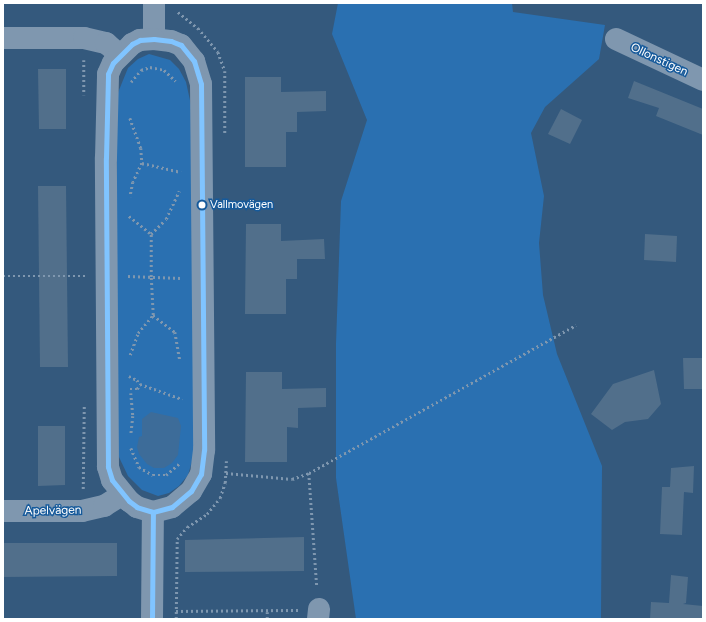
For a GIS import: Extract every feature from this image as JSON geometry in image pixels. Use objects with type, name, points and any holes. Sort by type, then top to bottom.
[{"type":"street","points":[[154,3],[154,39]]},
{"type":"street","points":[[3,38],[84,38],[106,43],[120,55]]},
{"type":"street","points":[[154,39],[171,40],[181,45],[194,61],[201,84],[204,450],[201,474],[191,491],[172,507],[153,512],[137,507],[123,494],[112,480],[108,467],[106,158],[108,74],[113,63],[132,44],[140,40],[154,39]]},
{"type":"street","name":"Ollonstigen","points":[[616,39],[703,80]]},
{"type":"street","name":"Apelvägen","points":[[3,511],[82,512],[104,506],[123,494]]},
{"type":"street","points":[[152,619],[153,512]]},
{"type":"path","points":[[129,87],[137,73],[150,67],[164,70],[178,83]]},
{"type":"path","points":[[129,116],[141,148],[142,163],[134,182],[130,202]]},
{"type":"path","points":[[142,163],[184,172]]},
{"type":"path","points":[[129,358],[138,333],[153,315],[150,277],[151,234],[166,219],[180,186]]},
{"type":"path","points":[[129,210],[129,217],[151,234]]},
{"type":"path","points":[[153,315],[174,332],[182,367]]},
{"type":"path","points":[[226,473],[292,479],[308,473],[576,325]]},
{"type":"path","points":[[127,369],[128,379]]},
{"type":"path","points":[[128,375],[137,380],[140,384],[172,396],[186,400],[186,394]]},
{"type":"path","points":[[129,384],[133,416],[131,436]]},
{"type":"path","points":[[130,388],[137,389],[140,384]]},
{"type":"path","points":[[130,441],[136,464],[148,473],[159,476],[166,475],[177,467],[182,461]]},
{"type":"path","points":[[176,611],[319,614],[308,473]]},
{"type":"path","points":[[267,612],[267,619]]},
{"type":"shaded area","points":[[338,3],[512,3],[513,12],[605,25],[599,59],[545,107],[531,133],[544,196],[539,243],[543,295],[557,354],[602,466],[601,619],[356,619],[336,478],[336,344],[341,201],[367,120],[332,34]]},
{"type":"shaded area","points":[[149,54],[170,60],[179,69],[186,82],[191,105],[196,420],[193,458],[188,475],[179,486],[169,493],[158,496],[142,490],[128,476],[118,455],[117,439],[117,95],[128,68],[138,59]]},
{"type":"shaded area","points":[[151,412],[178,418],[181,426],[178,455],[172,463],[164,468],[154,468],[147,464],[139,454],[137,447],[139,437],[142,436],[142,419]]},
{"type":"building","points":[[38,69],[66,69],[66,129],[39,129]]},
{"type":"building","points":[[245,77],[281,77],[281,92],[326,91],[326,111],[297,112],[297,132],[286,132],[286,167],[245,167]]},
{"type":"building","points":[[634,81],[703,109],[703,135],[656,116],[659,108],[628,98]]},
{"type":"building","points":[[561,109],[582,120],[570,144],[548,134]]},
{"type":"building","points":[[38,186],[66,186],[68,367],[40,367]]},
{"type":"building","points":[[246,224],[281,224],[281,241],[324,239],[325,259],[297,259],[297,279],[286,279],[286,314],[245,314]]},
{"type":"building","points":[[645,234],[677,236],[676,262],[644,260]]},
{"type":"building","points":[[683,358],[703,358],[703,389],[684,389]]},
{"type":"building","points":[[654,370],[661,404],[648,419],[625,422],[612,430],[591,414],[613,384]]},
{"type":"building","points":[[246,372],[282,372],[282,389],[326,388],[326,407],[298,408],[298,428],[287,427],[287,462],[245,462]]},
{"type":"building","points":[[38,426],[65,426],[65,485],[38,486]]},
{"type":"building","points":[[694,466],[693,493],[684,492],[682,535],[660,534],[662,487],[670,487],[671,468]]},
{"type":"building","points":[[304,537],[304,571],[185,572],[185,540]]},
{"type":"building","points":[[3,543],[117,543],[117,576],[3,577]]},
{"type":"building","points":[[671,575],[688,577],[686,603],[683,604],[703,606],[703,619],[650,619],[651,602],[669,603]]},
{"type":"transit line","points":[[154,39],[171,41],[181,45],[194,61],[201,84],[204,450],[201,474],[191,491],[172,507],[153,512],[137,507],[129,501],[112,480],[108,467],[106,158],[108,74],[113,63],[132,44],[140,40],[154,39]]},
{"type":"transit line","points":[[152,619],[153,512]]},
{"type":"place","name":"Vallmovägen","points":[[202,205]]}]
